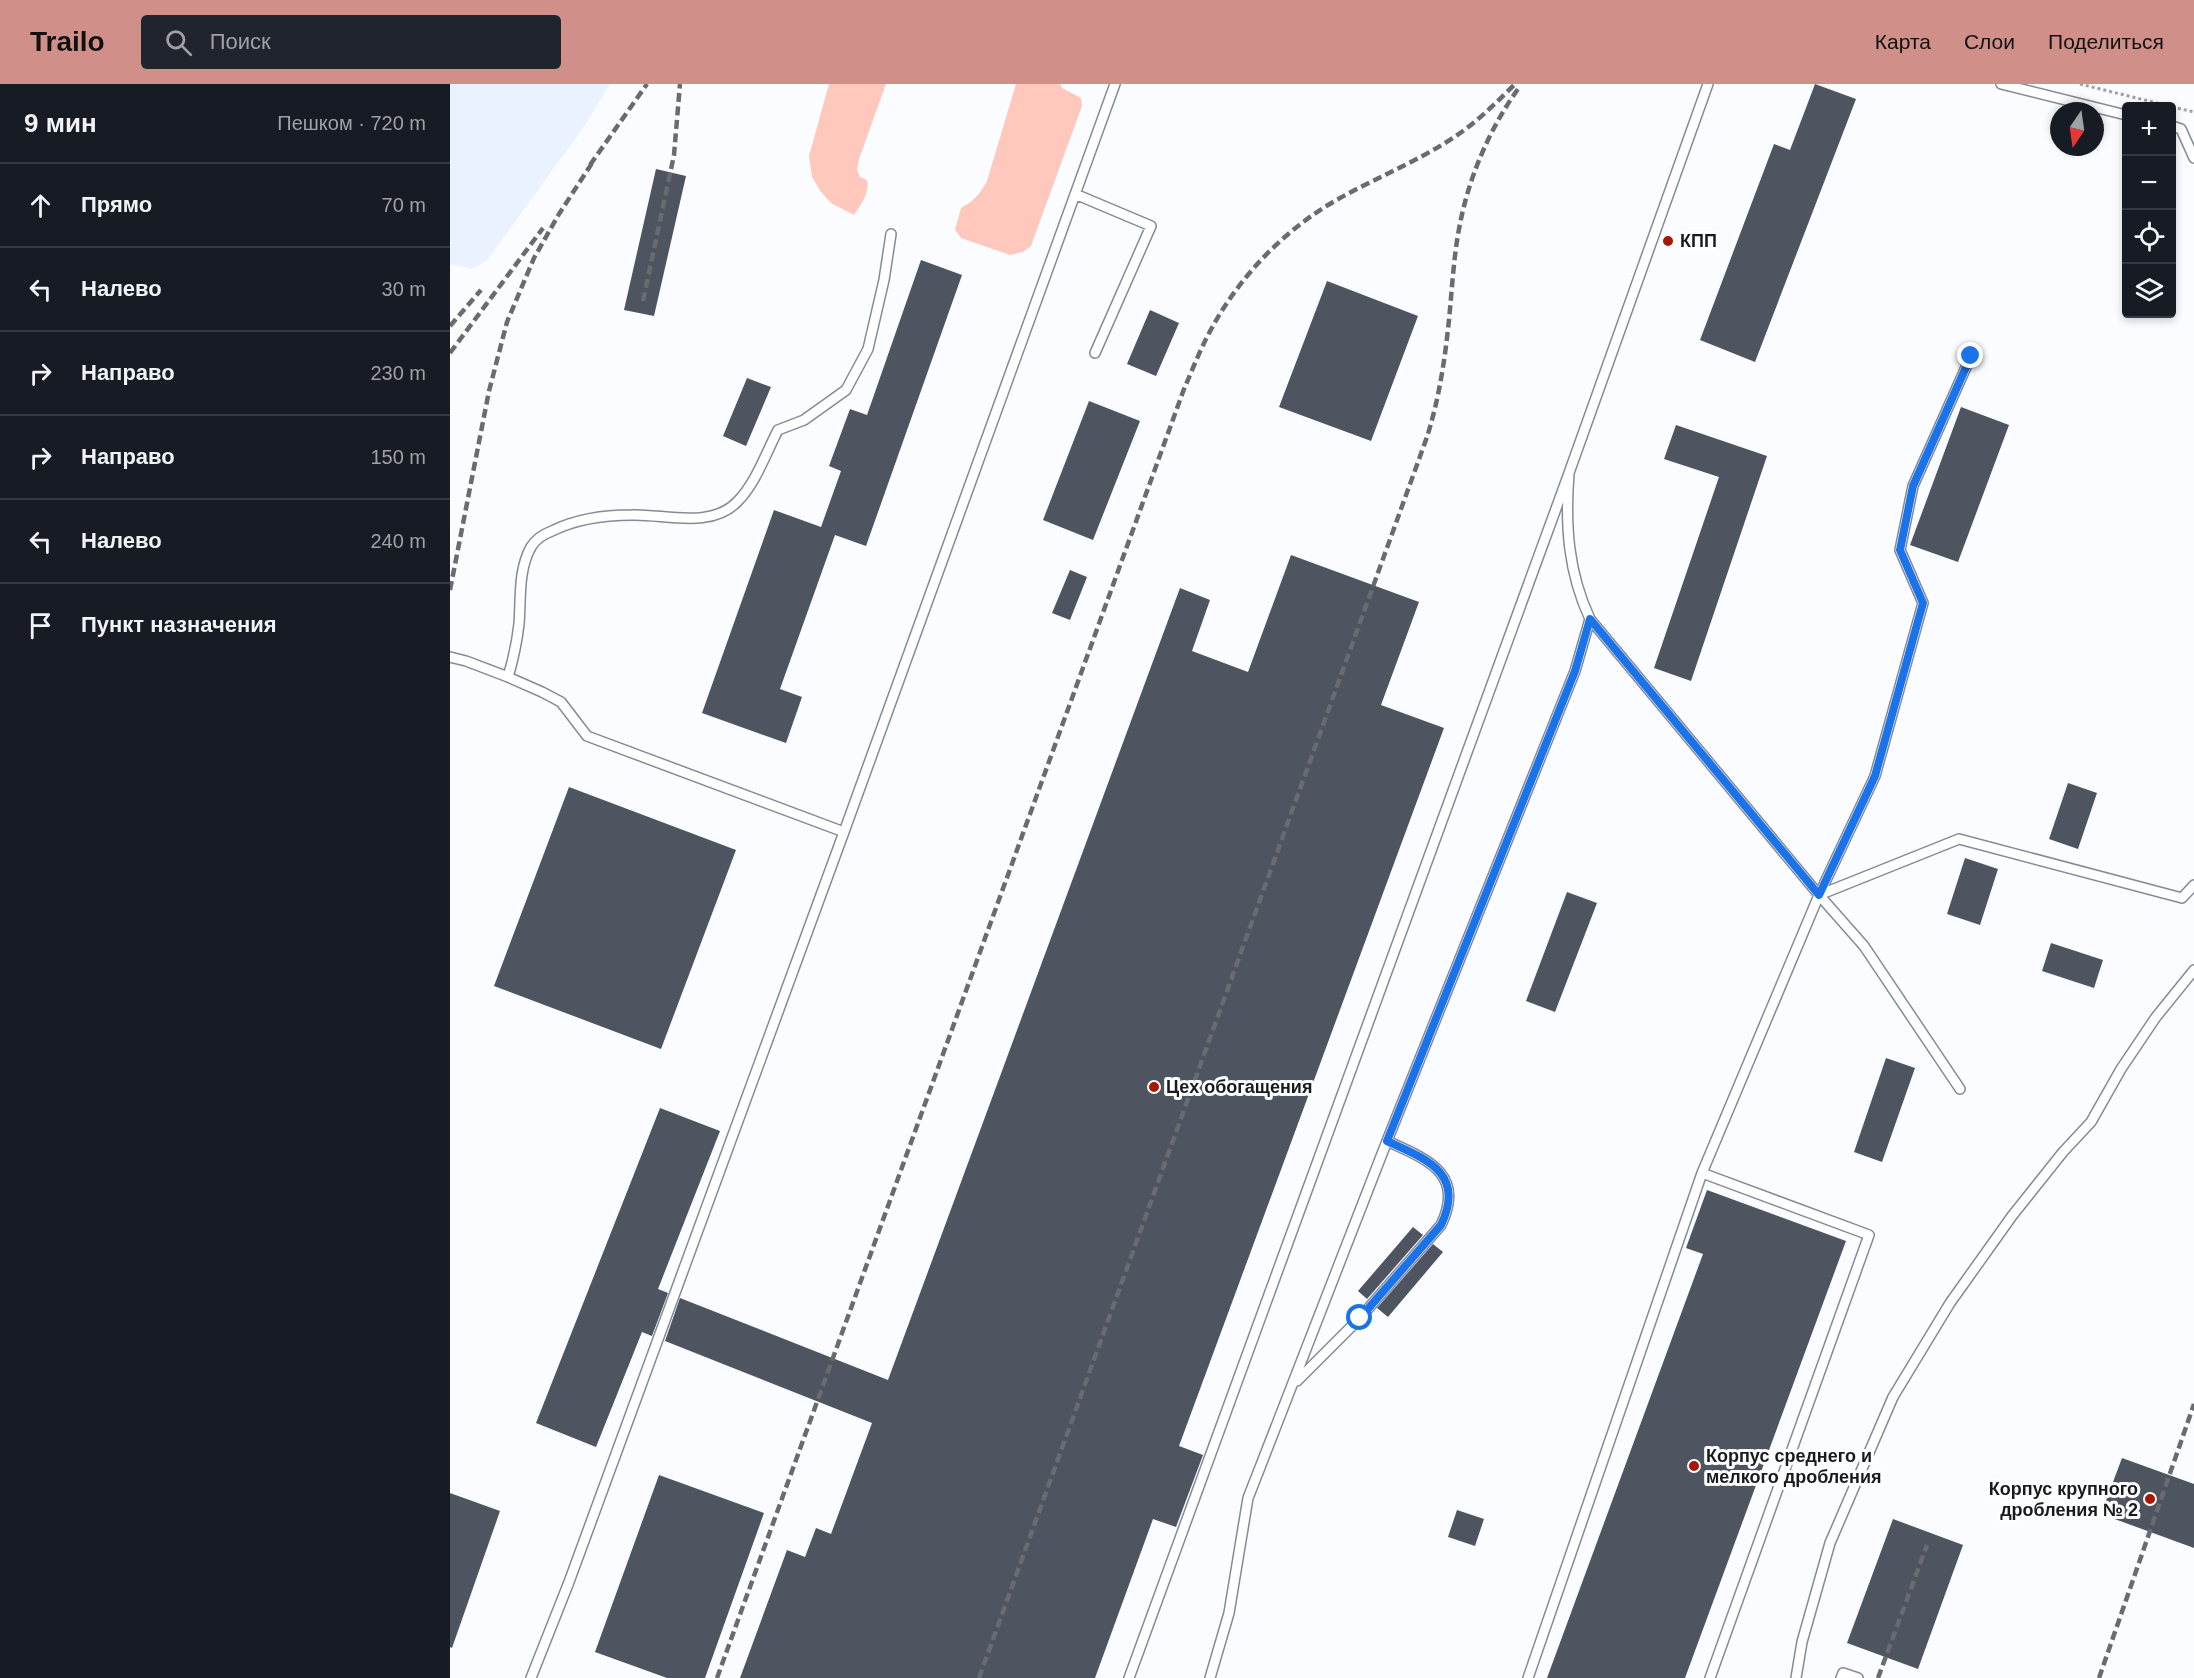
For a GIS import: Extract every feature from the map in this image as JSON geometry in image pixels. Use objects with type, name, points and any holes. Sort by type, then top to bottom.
[{"type":"lane","points":[[531,1678],[574,1571],[1115,84]]},
{"type":"lane","points":[[1130,1678],[1569,473],[1708,84]]},
{"type":"lane","points":[[2001,84],[2122,114]]},
{"type":"lane","points":[[2176,127],[2181,129],[2194,158]]},
{"type":"lane","points":[[1075,194],[1150,226],[1095,353]]},
{"type":"lane","points":[[508,677],[516,645],[521,583],[531,545],[562,526],[584,520],[632,514],[712,517],[737,502],[751,482],[778,430],[804,420],[846,390],[868,349],[884,280],[891,234]]},
{"type":"lane","points":[[1527,1678],[1702,1173],[1819,895],[1875,776],[1923,603],[1900,550],[1913,486],[1971,356]]},
{"type":"lane","points":[[1569,473],[1566,509],[1571,565],[1576,585],[1590,619],[1864,946],[1960,1089]]},
{"type":"lane","points":[[1210,1678],[1229,1613],[1248,1498],[1387,1141],[1575,671],[1590,619]]},
{"type":"lane","points":[[450,657],[508,677],[561,702],[587,736],[844,832]]},
{"type":"lane","points":[[1819,895],[1959,839],[2182,898],[2194,885]]},
{"type":"lane","points":[[1796,1678],[1802,1642],[1830,1543],[1893,1397],[1950,1303],[2005,1226],[2063,1152],[2091,1122],[2156,1017],[2194,970]]},
{"type":"lane","points":[[1293,1384],[1360,1318],[1441,1225],[1445,1217],[1448,1192],[1445,1178],[1426,1159],[1387,1141]]},
{"type":"lane","points":[[1702,1173],[1869,1235],[1710,1678]]},
{"type":"lane","points":[[1841,1678],[1843,1672],[1858,1678]]},
{"type":"path","points":[[2080,84],[2150,102]]},
{"type":"path","points":[[2176,108],[2194,112]]},
{"type":"shaded area","points":[[450,84],[610,84],[583,128],[488,259],[473,269],[450,264]]},
{"type":"shaded area","points":[[829,84],[886,84],[859,159],[857,170],[860,177],[867,180],[868,185],[864,198],[854,215],[831,203],[812,177],[809,156]]},
{"type":"shaded area","points":[[1016,84],[1060,84],[1062,88],[1081,98],[1082,106],[1031,246],[1023,252],[1010,255],[961,238],[955,230],[961,208],[976,197],[987,181]]},
{"type":"building","points":[[1815,84],[1856,99],[1755,362],[1700,340],[1774,144],[1790,150]]},
{"type":"building","points":[[656,169],[686,176],[654,316],[624,310]]},
{"type":"building","points":[[921,260],[962,275],[866,546],[835,535],[780,689],[802,697],[786,743],[702,713],[774,510],[821,527],[841,471],[829,466],[850,409],[867,415]]},
{"type":"building","points":[[1327,281],[1418,316],[1371,441],[1279,407]]},
{"type":"building","points":[[1150,310],[1179,323],[1156,376],[1127,364]]},
{"type":"building","points":[[747,378],[771,387],[746,446],[723,436]]},
{"type":"building","points":[[1089,401],[1140,421],[1093,540],[1043,520]]},
{"type":"building","points":[[1961,407],[2009,425],[1958,562],[1910,545]]},
{"type":"building","points":[[1676,425],[1767,456],[1691,681],[1654,668],[1719,477],[1664,459]]},
{"type":"building","name":"Цех обогащения","points":[[1291,555],[1419,602],[1381,705],[1444,728],[1179,1446],[1203,1455],[1176,1527],[1153,1519],[1095,1678],[740,1678],[787,1550],[805,1557],[816,1528],[831,1534],[872,1423],[665,1341],[680,1298],[888,1380],[1180,588],[1210,600],[1192,651],[1248,672]]},
{"type":"building","points":[[1070,570],[1087,577],[1070,620],[1052,613]]},
{"type":"building","points":[[2068,783],[2097,793],[2078,849],[2049,839]]},
{"type":"building","points":[[569,787],[736,850],[661,1049],[494,986]]},
{"type":"building","points":[[1965,858],[1998,869],[1980,925],[1947,914]]},
{"type":"building","points":[[1567,892],[1597,903],[1555,1012],[1526,1001]]},
{"type":"building","points":[[2051,943],[2103,960],[2094,988],[2042,971]]},
{"type":"building","points":[[1886,1058],[1915,1068],[1882,1162],[1854,1152]]},
{"type":"building","points":[[660,1108],[720,1131],[658,1289],[668,1293],[652,1336],[642,1332],[596,1447],[536,1423]]},
{"type":"building","name":"Корпус среднего и мелкого дробления","points":[[1707,1190],[1846,1241],[1685,1678],[1547,1678],[1703,1254],[1686,1248]]},
{"type":"building","points":[[1413,1227],[1423,1235],[1367,1299],[1358,1291]]},
{"type":"building","points":[[1433,1244],[1443,1252],[1388,1317],[1377,1308]]},
{"type":"building","name":"Корпус крупного дробления № 2","points":[[2122,1458],[2194,1484],[2194,1548],[2101,1514]]},
{"type":"building","points":[[659,1475],[764,1513],[705,1678],[667,1678],[595,1652]]},
{"type":"building","points":[[450,1493],[500,1511],[452,1648],[450,1647]]},
{"type":"building","points":[[1457,1510],[1484,1519],[1475,1546],[1448,1537]]},
{"type":"building","points":[[1893,1519],[1963,1545],[1918,1669],[1847,1643]]},
{"type":"railway","points":[[590,165],[647,84]]},
{"type":"railway","points":[[643,301],[674,155],[680,84]]},
{"type":"railway","points":[[717,1678],[1184,389],[1206,339],[1243,281],[1291,232],[1328,205],[1455,137],[1482,116],[1515,84]]},
{"type":"railway","points":[[979,1678],[1427,437],[1442,370],[1456,250],[1464,206],[1475,171],[1490,136],[1518,89]]},
{"type":"railway","points":[[450,590],[489,391],[507,322],[534,258],[594,160]]},
{"type":"railway","points":[[450,353],[543,228]]},
{"type":"railway","points":[[450,326],[481,290]]},
{"type":"railway","points":[[2099,1678],[2194,1404]]},
{"type":"railway","points":[[1878,1678],[1927,1545]]},
{"type":"place","name":"КПП","points":[[1668,241]]},
{"type":"place","name":"Цех обогащения","points":[[1154,1087]]},
{"type":"place","name":"Корпус среднего и мелкого дробления","points":[[1694,1466]]},
{"type":"place","name":"Корпус крупного дробления № 2","points":[[2150,1499]]},
{"type":"route","points":[[1360,1318],[1441,1225],[1445,1217],[1448,1206],[1445,1178],[1426,1159],[1387,1141],[1575,671],[1590,619],[1819,895],[1875,776],[1923,603],[1900,550],[1913,486],[1971,356]]}]
